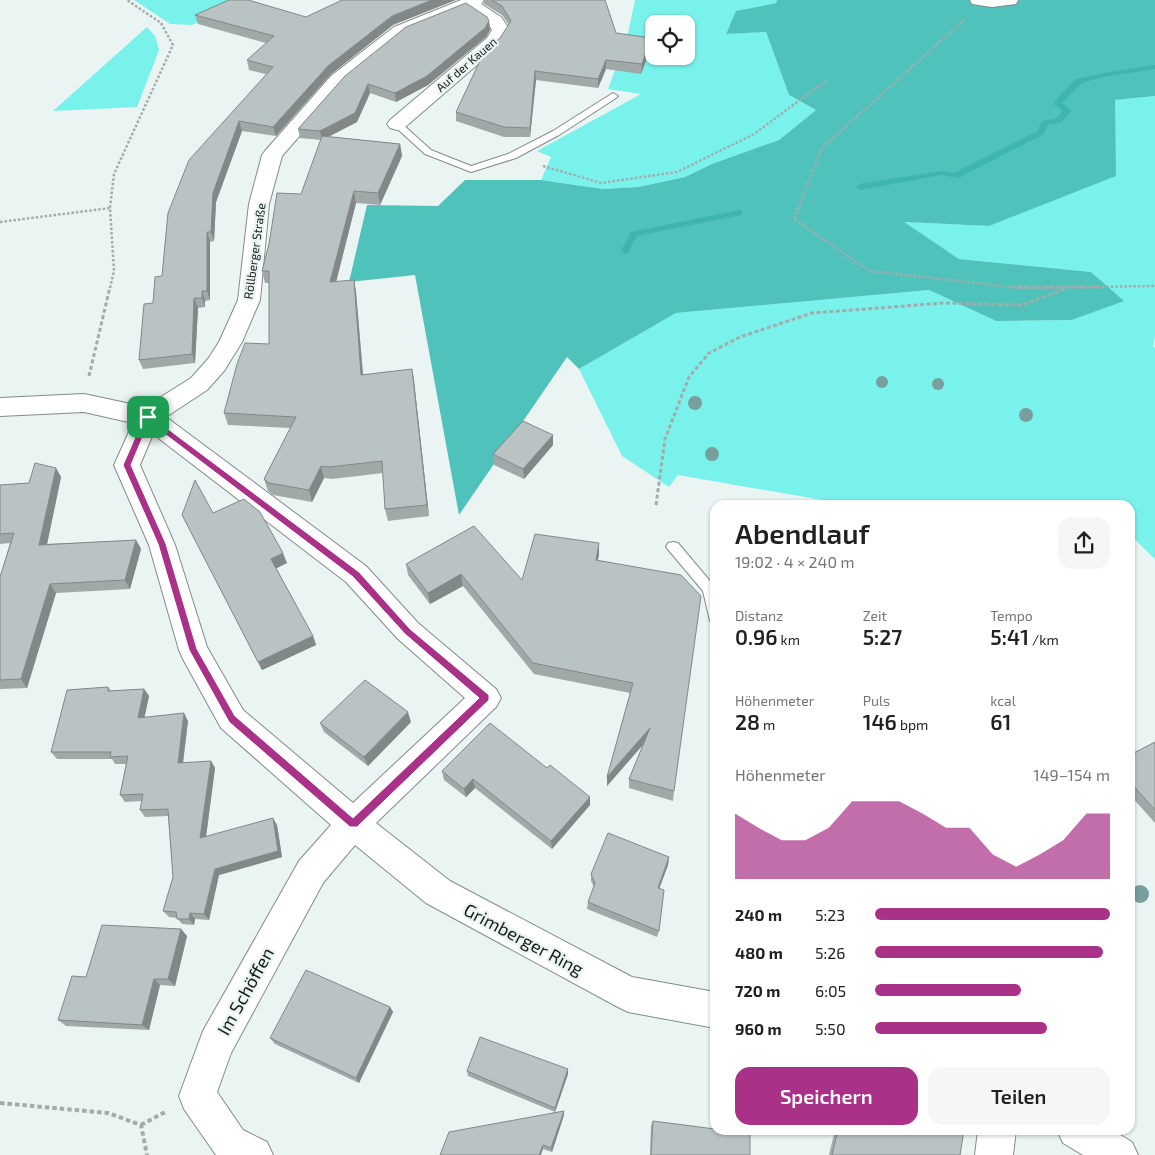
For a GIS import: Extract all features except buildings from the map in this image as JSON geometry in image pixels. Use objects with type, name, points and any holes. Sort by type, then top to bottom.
[{"type":"street","points":[[978,0],[992,2],[1010,0]]},
{"type":"street","name":"Auf der Kauen","points":[[398,124],[493,42],[500,33],[495,21],[473,2]]},
{"type":"street","name":"Röllberger Straße","points":[[148,417],[199,384],[216,365],[230,342],[249,300],[260,204],[272,155],[306,113],[338,80],[400,31],[473,2]]},
{"type":"street","points":[[0,407],[84,403],[148,417],[356,574],[408,631],[486,698],[353,824]]},
{"type":"street","name":"Grimberger Ring","points":[[148,417],[127,465],[162,544],[193,650],[232,719],[353,824],[438,892],[628,994],[710,1009]]},
{"type":"street","name":"Im Schöffen","points":[[254,1155],[230,1142],[197,1096],[216,1044],[311,872],[353,824]]},
{"type":"street","points":[[994,1155],[997,1135]]},
{"type":"street","points":[[1085,1135],[1119,1155]]},
{"type":"lane","points":[[398,124],[428,152],[471,169],[512,156],[556,133],[613,96]]},
{"type":"lane","points":[[673,547],[709,589],[710,594]]},
{"type":"path","points":[[84,403],[94,349],[114,271],[110,208],[114,174],[173,45],[161,23],[127,0]]},
{"type":"path","points":[[968,14],[956,28],[822,148],[794,219],[869,270],[1022,288],[1155,286]]},
{"type":"path","points":[[512,156],[601,183],[677,172],[754,134],[827,80]]},
{"type":"path","points":[[0,222],[110,208]]},
{"type":"path","points":[[656,505],[665,439],[689,377],[710,353],[740,337],[812,313],[943,304],[1022,305],[1068,288]]},
{"type":"path","points":[[0,1103],[108,1113],[141,1125],[147,1155]]},
{"type":"shaded area","points":[[134,0],[246,0],[192,25],[170,24]]},
{"type":"shaded area","points":[[635,0],[777,0],[776,3],[737,11],[726,33],[766,32],[789,95],[816,110],[779,140],[713,164],[685,177],[638,187],[603,189],[541,180],[551,157],[537,151],[641,94],[608,89],[627,38]]},
{"type":"shaded area","points":[[777,0],[1155,0],[1155,96],[1115,100],[1116,176],[989,226],[904,222],[959,259],[1091,272],[1124,301],[1072,320],[996,321],[929,290],[676,313],[579,369],[567,357],[459,515],[415,275],[349,282],[367,205],[438,206],[465,180],[541,180],[603,189],[638,187],[685,177],[712,164],[779,140],[816,110],[789,95],[766,32],[726,34],[736,11],[776,3]]},
{"type":"shaded area","points":[[147,27],[155,36],[159,50],[137,107],[53,111]]},
{"type":"shaded area","points":[[1155,96],[1155,337],[1153,346],[1155,348],[1155,559],[1135,540],[1135,500],[822,500],[678,475],[669,487],[622,456],[579,369],[676,313],[929,290],[996,321],[1072,320],[1123,301],[1091,272],[959,259],[903,222],[989,226],[1115,100]]},
{"type":"waterway","points":[[860,187],[941,173],[955,176],[1041,132],[1045,123],[1057,121],[1068,111],[1057,103],[1079,81],[1103,75],[1155,67]]},
{"type":"waterway","points":[[625,251],[634,234],[739,213]]},
{"type":"route","points":[[148,417],[356,574],[408,631],[486,698],[353,824],[232,719],[193,650],[162,544],[127,465],[148,417]]}]
